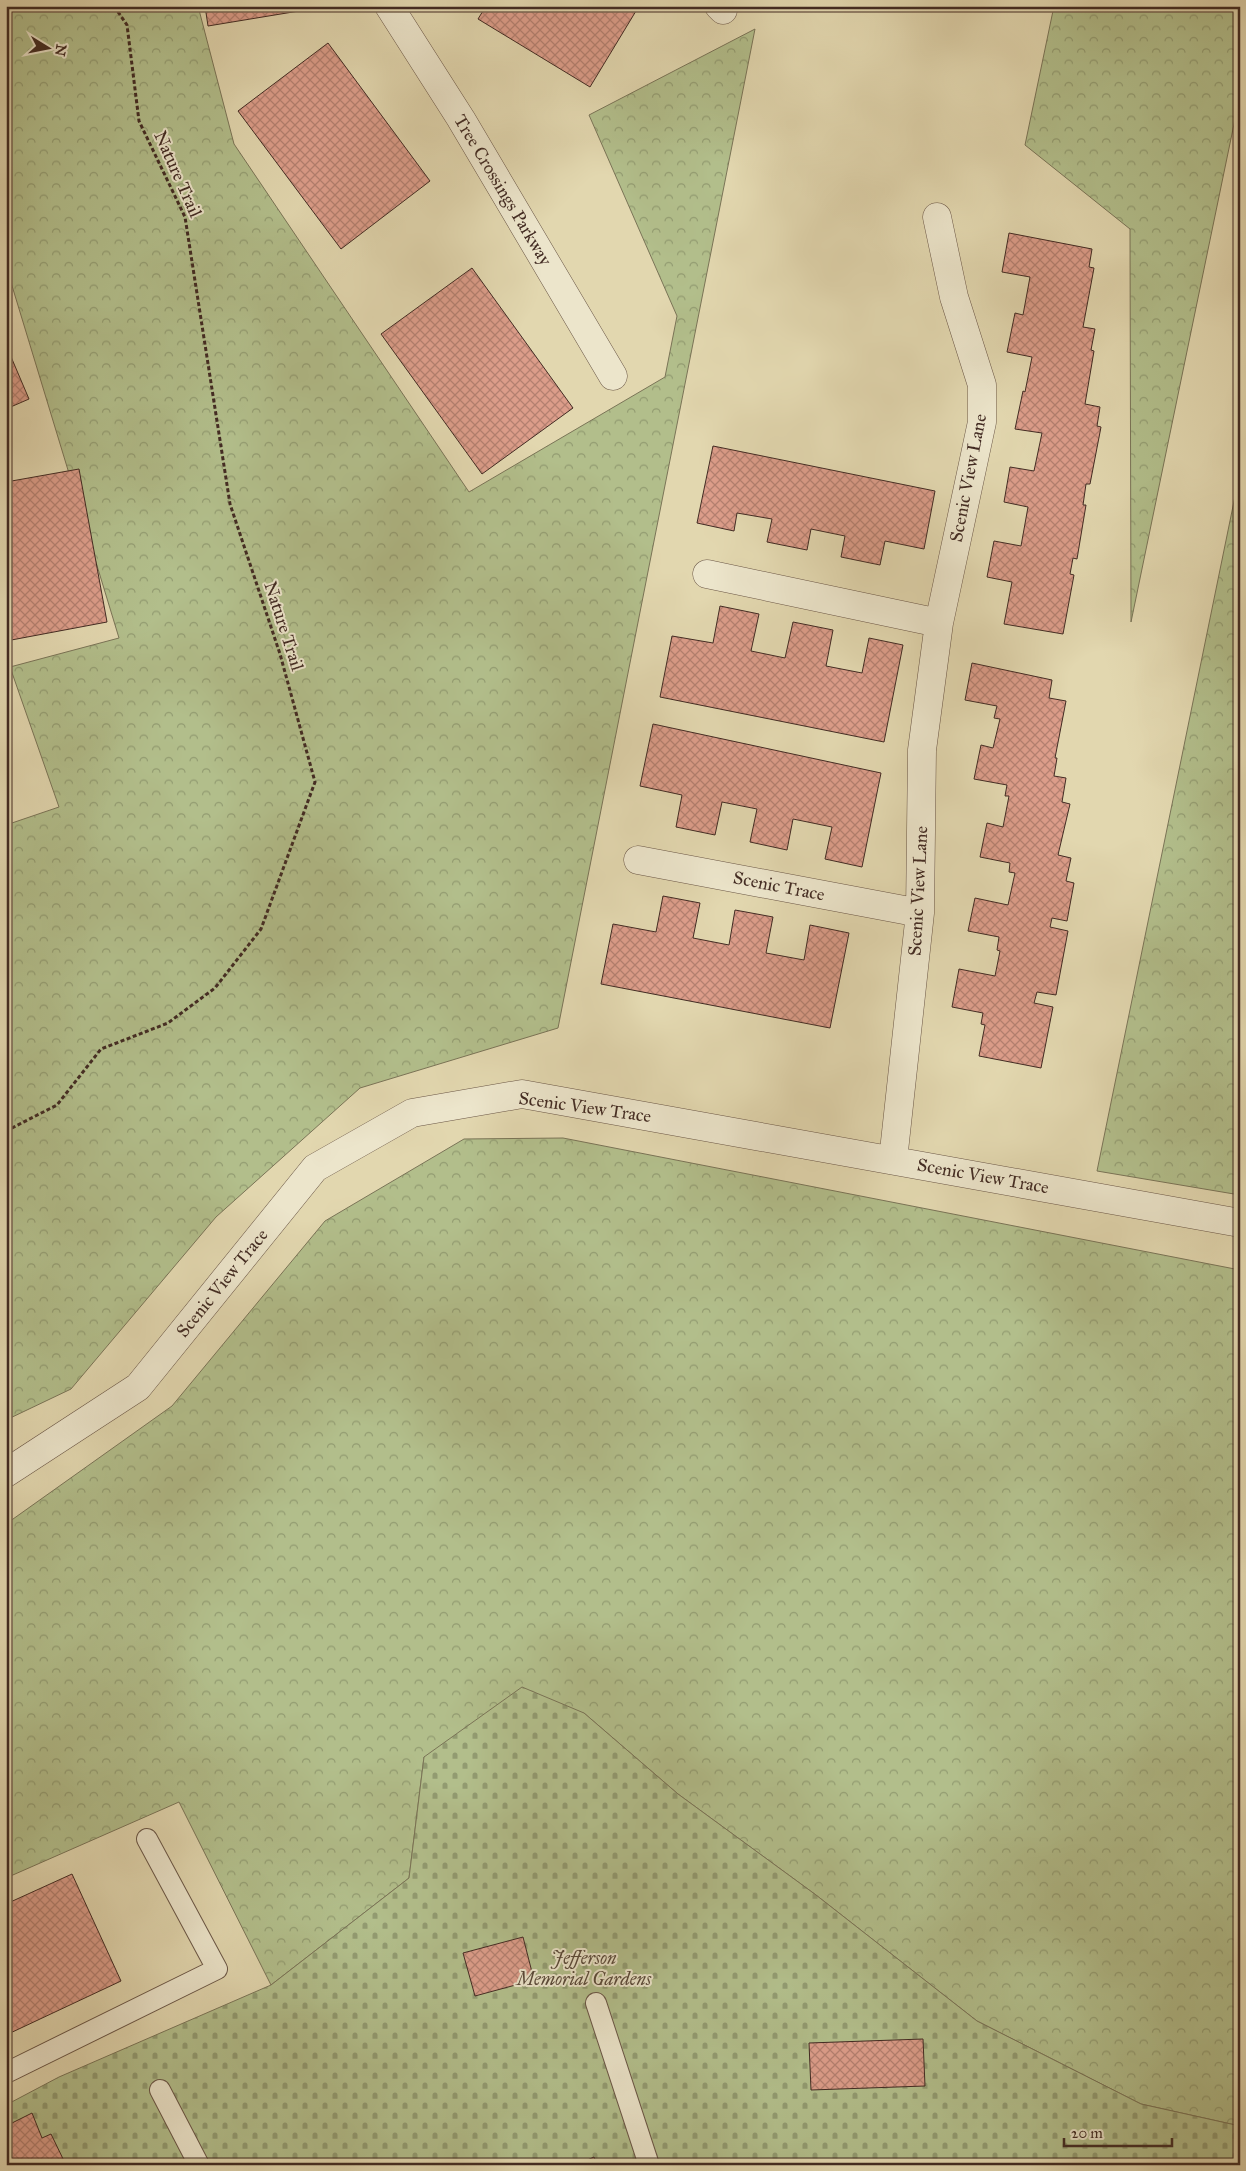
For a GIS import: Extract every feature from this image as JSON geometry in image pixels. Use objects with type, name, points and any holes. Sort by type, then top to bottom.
[{"type":"street","name":"Tree Crossings Parkway","points":[[389,6],[461,119],[613,376]]},
{"type":"street","name":"Scenic View Lane","points":[[893,1160],[920,912],[922,750],[939,623],[982,422],[982,385],[954,297],[937,217]]},
{"type":"street","points":[[707,574],[939,623]]},
{"type":"street","name":"Scenic Trace","points":[[638,860],[920,912]]},
{"type":"street","name":"Scenic View Trace","points":[[6,1473],[138,1388],[315,1168],[412,1113],[522,1094],[1240,1224]]},
{"type":"lane","points":[[6,2073],[217,1970],[147,1839]]},
{"type":"lane","points":[[596,2003],[649,2165]]},
{"type":"lane","points":[[160,2090],[200,2165]]},
{"type":"path","name":"Nature Trail","points":[[6,1131],[57,1105],[101,1050],[168,1023],[215,988],[261,929],[315,782],[280,654],[230,504],[185,217],[139,121],[127,25],[114,6]]},
{"type":"green space","points":[[6,6],[198,6],[234,144],[469,492],[665,377],[677,316],[589,115],[755,29],[558,1028],[360,1088],[216,1217],[71,1389],[6,1420],[6,825],[59,807],[10,667],[119,638],[6,266]]},
{"type":"green space","points":[[1054,6],[1240,6],[1240,95],[1131,622],[1130,229],[1025,145]]},
{"type":"green space","points":[[1240,472],[1240,1195],[1097,1171]]},
{"type":"green space","points":[[563,1138],[1240,1270],[1240,2126],[1141,2104],[977,2021],[816,1895],[678,1794],[584,1713],[424,1757],[409,1878],[271,1985],[179,1802],[6,1878],[6,1524],[172,1406],[325,1221],[464,1139]]},
{"type":"green space","name":"Jefferson Memorial Gardens","points":[[522,1687],[584,1713],[678,1794],[816,1895],[977,2021],[1141,2104],[1240,2126],[1240,2165],[6,2165],[6,2105],[59,2077],[271,1985],[409,1878],[424,1757]]},
{"type":"building","points":[[205,6],[305,6],[305,10],[208,26]]},
{"type":"building","points":[[486,6],[639,6],[590,87],[478,19]]},
{"type":"building","points":[[328,43],[430,181],[341,249],[238,111]]},
{"type":"building","points":[[1009,233],[1092,249],[1089,267],[1094,268],[1083,327],[1095,329],[1091,350],[1094,351],[1085,404],[1100,407],[1097,426],[1101,427],[1090,484],[1086,484],[1083,505],[1086,505],[1077,559],[1073,558],[1070,574],[1074,575],[1063,634],[1004,624],[1012,582],[987,577],[994,541],[1021,546],[1028,507],[1004,502],[1010,467],[1034,471],[1042,433],[1015,429],[1032,357],[1007,352],[1015,313],[1023,315],[1030,277],[1002,272]]},
{"type":"building","points":[[472,268],[573,408],[482,474],[381,334]]},
{"type":"building","points":[[6,345],[29,399],[6,409]]},
{"type":"building","points":[[713,446],[935,491],[924,549],[885,541],[880,565],[841,557],[845,536],[811,529],[807,550],[767,542],[772,519],[737,513],[734,531],[697,523]]},
{"type":"building","points":[[79,469],[107,622],[6,641],[6,482]]},
{"type":"building","points":[[720,606],[759,614],[751,651],[785,658],[793,622],[833,630],[826,666],[862,673],[869,638],[903,645],[884,742],[660,697],[672,636],[713,643]]},
{"type":"building","points":[[972,663],[1052,680],[1049,698],[1066,701],[1055,758],[1057,758],[1054,776],[1066,778],[1062,802],[1070,804],[1058,855],[1071,858],[1066,881],[1074,883],[1067,921],[1052,918],[1050,927],[1068,931],[1056,995],[1037,992],[1034,1003],[1053,1007],[1041,1068],[979,1056],[985,1025],[981,1024],[983,1013],[952,1007],[959,969],[995,976],[1000,951],[997,950],[999,937],[968,931],[975,898],[1008,905],[1015,873],[1009,872],[1010,863],[980,857],[987,823],[1003,827],[1009,796],[1005,796],[1007,785],[974,779],[981,745],[993,748],[1000,719],[994,718],[997,706],[965,700]]},
{"type":"building","points":[[653,724],[881,773],[862,867],[825,859],[832,827],[793,819],[787,850],[750,842],[757,809],[722,802],[715,835],[676,827],[682,795],[640,786]]},
{"type":"building","points":[[663,896],[700,903],[693,938],[729,945],[735,910],[773,917],[766,953],[804,960],[810,925],[849,933],[830,1028],[601,984],[613,924],[656,932]]},
{"type":"building","points":[[72,1874],[121,1981],[6,2035],[6,1904]]},
{"type":"building","points":[[523,1937],[534,1980],[475,1996],[463,1953]]},
{"type":"building","points":[[923,2039],[925,2086],[811,2090],[809,2043]]},
{"type":"building","points":[[32,2113],[42,2138],[51,2134],[66,2165],[6,2165],[6,2126]]},
{"type":"building","points":[[594,2157],[597,2165],[576,2165]]}]
